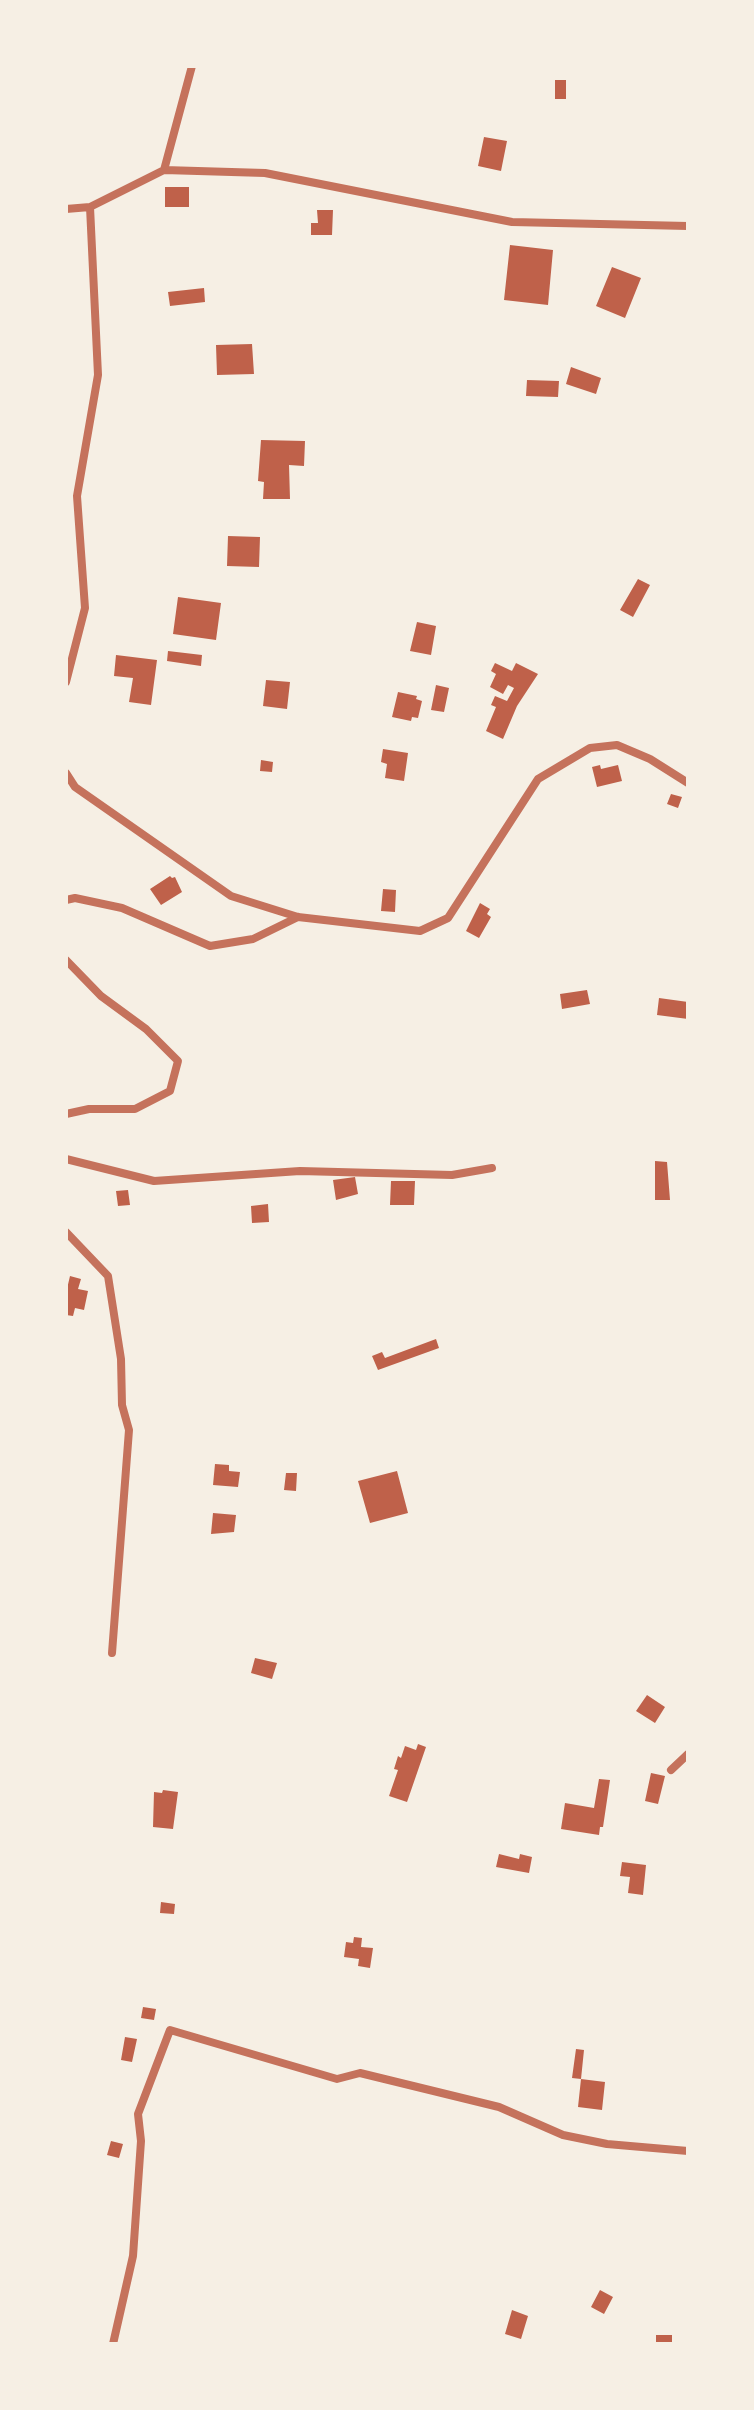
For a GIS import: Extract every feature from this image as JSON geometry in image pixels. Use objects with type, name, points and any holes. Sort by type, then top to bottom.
[{"type":"street","points":[[164,170],[192,66]]},
{"type":"street","points":[[66,209],[90,207],[164,170],[265,173],[512,222],[688,226]]},
{"type":"street","points":[[66,682],[85,608],[77,496],[98,375],[90,207]]},
{"type":"street","points":[[66,773],[75,787],[231,896],[298,917],[420,931],[448,918],[538,779],[590,748],[617,745],[650,759],[688,783]]},
{"type":"street","points":[[66,900],[75,898],[122,908],[210,946],[253,939],[298,917]]},
{"type":"street","points":[[66,960],[101,996],[146,1029],[178,1061],[170,1091],[135,1109],[89,1109],[66,1114]]},
{"type":"street","points":[[66,1159],[154,1181],[300,1171],[452,1175],[492,1168]]},
{"type":"street","points":[[66,1232],[108,1276],[121,1359],[122,1405],[129,1430],[112,1653]]},
{"type":"street","points":[[671,1770],[688,1754]]},
{"type":"street","points":[[113,2344],[133,2256],[141,2141],[138,2114],[170,2030],[337,2079],[360,2073],[499,2107],[563,2135],[607,2144],[688,2151]]},
{"type":"building","points":[[555,80],[566,80],[566,99],[555,99]]},
{"type":"building","points":[[484,137],[507,141],[501,171],[478,166]]},
{"type":"building","points":[[165,187],[189,187],[189,207],[165,207]]},
{"type":"building","points":[[317,210],[333,210],[332,235],[311,235],[311,223],[318,223]]},
{"type":"building","points":[[510,245],[553,250],[548,305],[504,300]]},
{"type":"building","points":[[612,267],[641,278],[625,318],[596,306]]},
{"type":"building","points":[[204,288],[205,302],[170,306],[168,292]]},
{"type":"building","points":[[252,344],[254,374],[217,375],[216,345]]},
{"type":"building","points":[[571,367],[601,378],[596,394],[566,384]]},
{"type":"building","points":[[527,380],[559,381],[558,397],[526,396]]},
{"type":"building","points":[[261,440],[305,441],[304,466],[289,465],[290,499],[263,499],[264,482],[258,481]]},
{"type":"building","points":[[228,536],[260,537],[259,567],[227,566]]},
{"type":"building","points":[[638,579],[650,585],[633,617],[620,610]]},
{"type":"building","points":[[178,597],[221,603],[216,640],[173,634]]},
{"type":"building","points":[[417,622],[436,626],[431,655],[410,651]]},
{"type":"building","points":[[168,651],[202,655],[201,666],[167,661]]},
{"type":"building","points":[[116,655],[157,660],[151,705],[129,702],[133,678],[114,676]]},
{"type":"building","points":[[495,663],[512,671],[516,663],[538,674],[517,706],[503,739],[486,731],[496,707],[491,705],[495,696],[507,701],[514,688],[508,685],[503,694],[490,687],[496,674],[491,671]]},
{"type":"building","points":[[266,680],[290,682],[287,709],[263,706]]},
{"type":"building","points":[[436,685],[449,688],[444,712],[431,710]]},
{"type":"building","points":[[398,692],[417,696],[416,699],[422,701],[418,718],[412,717],[411,721],[392,717]]},
{"type":"building","points":[[383,749],[408,753],[404,781],[385,778],[387,764],[381,762]]},
{"type":"building","points":[[261,760],[273,762],[272,772],[260,771]]},
{"type":"building","points":[[600,765],[601,769],[618,765],[622,781],[597,787],[592,767]]},
{"type":"building","points":[[671,794],[682,797],[678,808],[667,804]]},
{"type":"building","points":[[170,876],[175,877],[182,892],[161,905],[150,889]]},
{"type":"building","points":[[383,889],[396,890],[395,912],[381,911]]},
{"type":"building","points":[[480,903],[490,909],[487,914],[491,917],[479,938],[466,931]]},
{"type":"building","points":[[587,990],[590,1004],[562,1009],[560,994]]},
{"type":"building","points":[[659,998],[688,1002],[688,1019],[657,1015]]},
{"type":"building","points":[[655,1161],[667,1162],[670,1200],[655,1200]]},
{"type":"building","points":[[355,1177],[358,1194],[336,1200],[333,1180]]},
{"type":"building","points":[[391,1181],[415,1181],[414,1205],[390,1205]]},
{"type":"building","points":[[128,1190],[130,1205],[118,1206],[116,1191]]},
{"type":"building","points":[[268,1204],[269,1222],[252,1223],[251,1206]]},
{"type":"building","points":[[70,1276],[81,1279],[78,1289],[88,1291],[84,1310],[75,1308],[73,1316],[66,1315]]},
{"type":"building","points":[[436,1339],[439,1348],[378,1370],[372,1356],[382,1352],[385,1358]]},
{"type":"building","points":[[215,1464],[229,1465],[229,1471],[240,1472],[238,1487],[213,1485]]},
{"type":"building","points":[[397,1471],[408,1513],[370,1523],[358,1481]]},
{"type":"building","points":[[286,1473],[297,1473],[296,1491],[284,1490]]},
{"type":"building","points":[[213,1513],[236,1515],[234,1532],[211,1534]]},
{"type":"building","points":[[255,1658],[277,1663],[272,1679],[251,1673]]},
{"type":"building","points":[[647,1695],[665,1707],[655,1723],[636,1711]]},
{"type":"building","points":[[418,1744],[426,1747],[407,1802],[389,1796],[398,1770],[394,1769],[398,1756],[401,1758],[405,1746],[416,1750]]},
{"type":"building","points":[[651,1773],[665,1776],[658,1804],[645,1801]]},
{"type":"building","points":[[599,1779],[610,1780],[599,1835],[561,1829],[565,1803],[594,1808]]},
{"type":"building","points":[[163,1790],[178,1792],[173,1829],[153,1827],[154,1792],[162,1793]]},
{"type":"building","points":[[499,1854],[519,1859],[520,1854],[532,1857],[529,1873],[496,1867]]},
{"type":"building","points":[[622,1862],[646,1865],[643,1895],[628,1893],[630,1877],[620,1876]]},
{"type":"building","points":[[161,1902],[175,1904],[174,1914],[160,1913]]},
{"type":"building","points":[[354,1937],[362,1938],[361,1947],[373,1948],[370,1968],[358,1966],[359,1959],[344,1957],[346,1942],[353,1943]]},
{"type":"building","points":[[143,2007],[156,2009],[154,2020],[141,2018]]},
{"type":"building","points":[[125,2037],[137,2039],[132,2062],[121,2060]]},
{"type":"building","points":[[576,2049],[584,2050],[581,2079],[572,2078]]},
{"type":"building","points":[[581,2079],[605,2082],[602,2110],[578,2107]]},
{"type":"building","points":[[111,2141],[123,2144],[119,2158],[107,2155]]},
{"type":"building","points":[[600,2290],[613,2297],[604,2314],[591,2307]]},
{"type":"building","points":[[512,2310],[528,2316],[521,2339],[505,2334]]},
{"type":"building","points":[[656,2335],[672,2335],[672,2344],[656,2344]]}]
